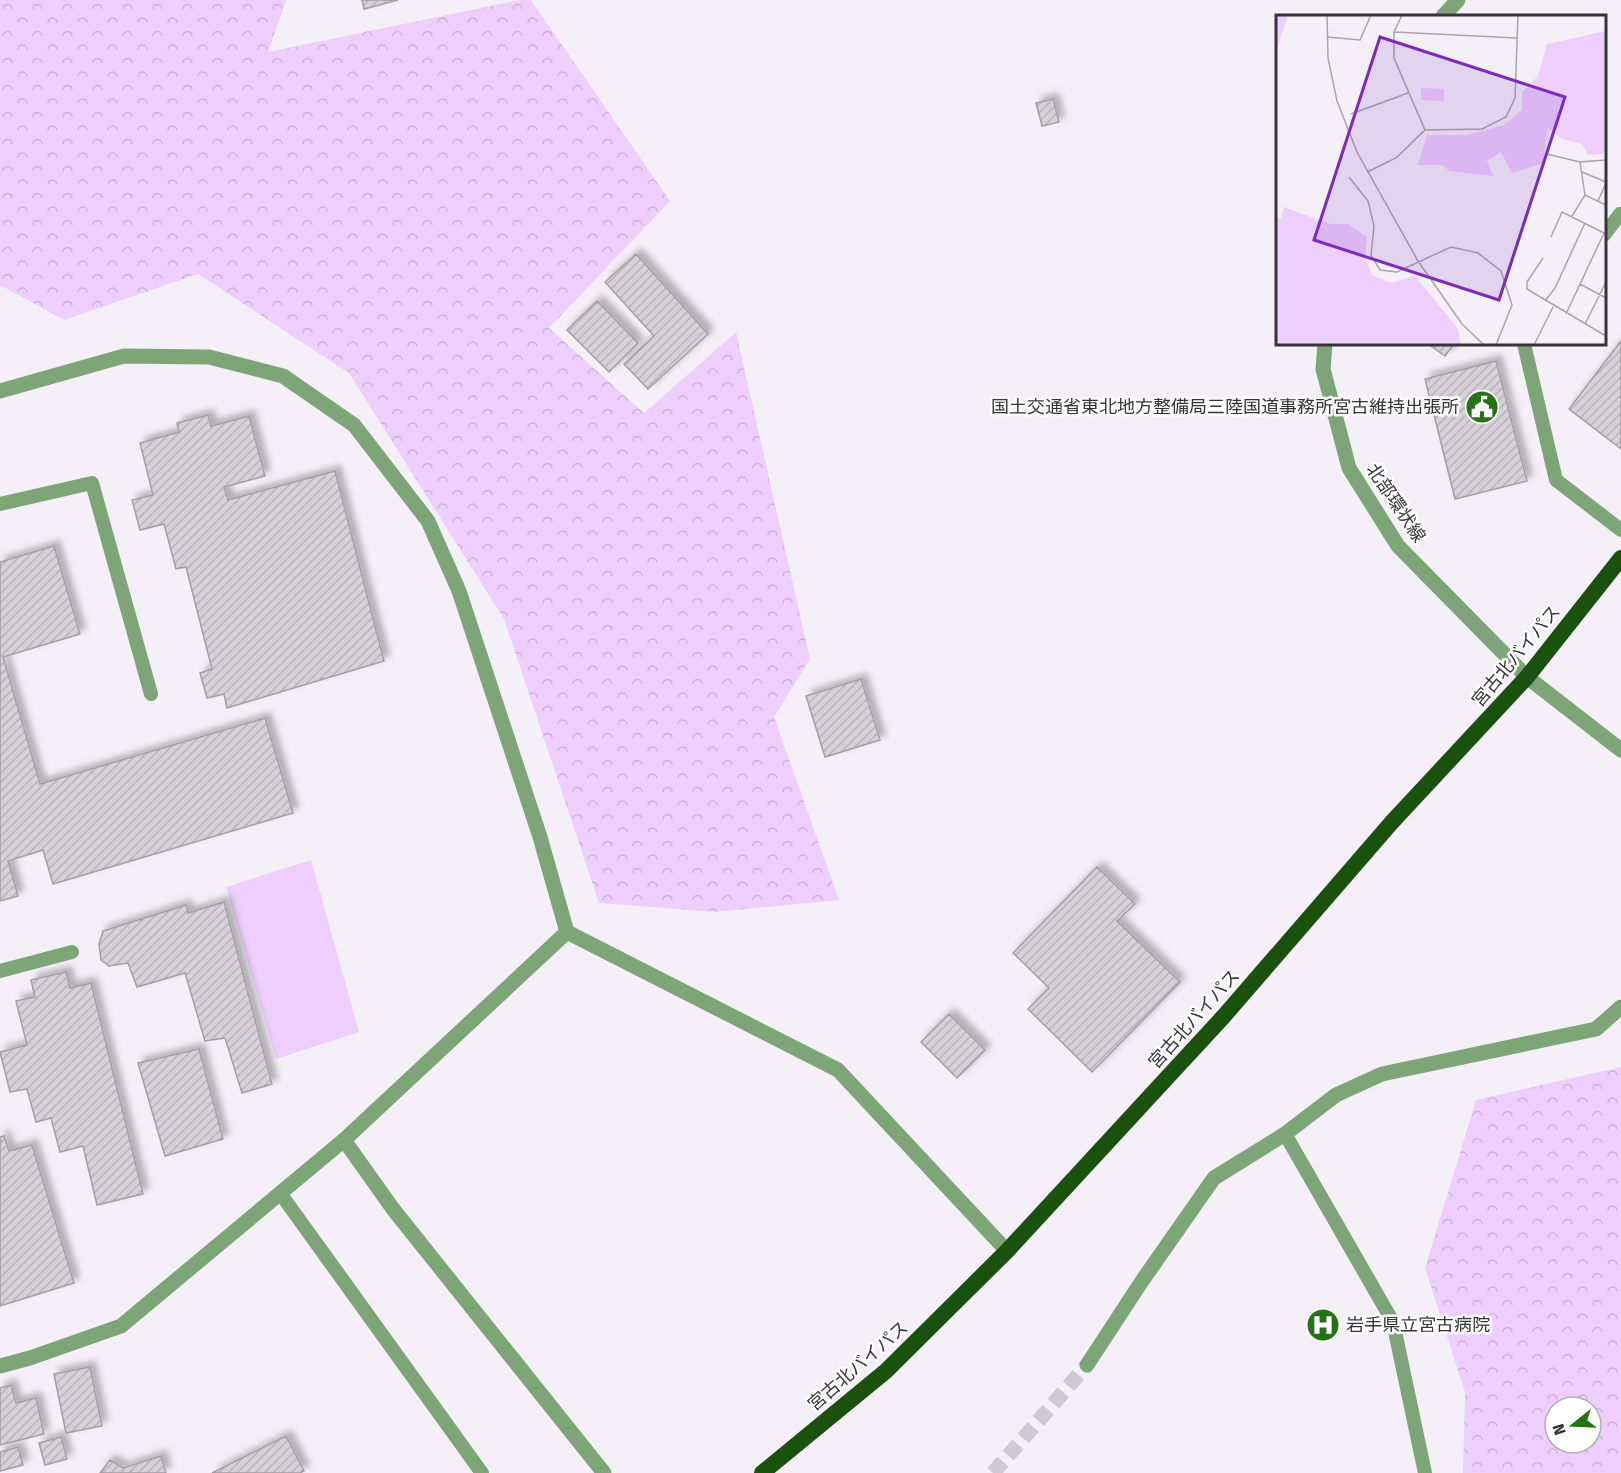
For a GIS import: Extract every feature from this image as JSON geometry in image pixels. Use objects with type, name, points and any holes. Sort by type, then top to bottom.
[{"type":"highway","name":"宮古北バイパス","points":[[762,1473],[886,1371],[1007,1251],[1224,1016],[1392,822],[1527,677],[1621,558]]},
{"type":"street","points":[[1444,15],[1458,0]]},
{"type":"street","name":"北部環状線","points":[[1325,345],[1323,369],[1349,468],[1398,546],[1527,677],[1621,750]]},
{"type":"street","points":[[0,391],[124,356],[210,357],[283,376],[354,425],[428,521],[459,591],[540,837],[567,932],[838,1070],[1007,1251]]},
{"type":"street","points":[[0,1366],[30,1358],[121,1326],[344,1140],[567,932]]},
{"type":"street","points":[[1087,1365],[1214,1178],[1285,1134],[1336,1095],[1382,1074],[1596,1029],[1621,1007]]},
{"type":"street","points":[[344,1140],[393,1209],[604,1473]]},
{"type":"lane","points":[[1606,234],[1620,214]]},
{"type":"lane","points":[[1524,345],[1556,480],[1621,530]]},
{"type":"lane","points":[[0,504],[92,483],[151,694]]},
{"type":"lane","points":[[0,971],[72,952]]},
{"type":"lane","points":[[1285,1134],[1394,1322],[1425,1473]]},
{"type":"lane","points":[[280,1194],[482,1473]]},
{"type":"green space","points":[[0,0],[286,0],[268,52],[520,0],[531,0],[670,201],[549,328],[644,413],[736,332],[810,659],[774,717],[839,900],[716,912],[599,903],[504,619],[349,373],[198,274],[64,320],[0,285]]},
{"type":"green space","points":[[311,860],[359,1032],[276,1059],[226,887]]},
{"type":"green space","points":[[1621,1067],[1621,1473],[1463,1473],[1465,1392],[1425,1268],[1476,1100]]},
{"type":"building","points":[[362,0],[398,0],[364,9]]},
{"type":"building","points":[[1053,99],[1059,122],[1042,126],[1036,103]]},
{"type":"building","points":[[636,254],[708,334],[648,389],[624,364],[654,336],[605,282]]},
{"type":"building","points":[[597,301],[638,343],[609,372],[567,330]]},
{"type":"building","points":[[1621,341],[1621,449],[1569,409]]},
{"type":"building","points":[[1429,345],[1453,345],[1445,356]]},
{"type":"building","points":[[1496,361],[1527,481],[1455,499],[1425,379]]},
{"type":"building","points":[[208,415],[211,426],[249,416],[265,476],[224,487],[228,500],[335,471],[384,661],[227,708],[224,694],[207,698],[200,673],[212,669],[186,567],[176,569],[164,524],[140,530],[132,500],[153,495],[140,443],[179,432],[177,423]]},
{"type":"building","points":[[54,546],[80,634],[3,657],[40,784],[265,718],[293,813],[53,884],[43,850],[8,861],[18,896],[0,901],[0,562]]},
{"type":"building","points":[[861,679],[880,740],[825,757],[806,696]]},
{"type":"building","points":[[1097,867],[1135,904],[1117,921],[1180,982],[1092,1072],[1028,1009],[1049,988],[1013,953]]},
{"type":"building","points":[[224,902],[272,1084],[242,1093],[225,1038],[205,1041],[185,973],[137,987],[128,963],[109,966],[101,960],[99,944],[103,931],[186,905],[188,913]]},
{"type":"building","points":[[66,972],[70,988],[91,983],[143,1194],[97,1205],[83,1146],[60,1152],[51,1118],[36,1122],[27,1089],[10,1092],[0,1052],[27,1045],[16,1001],[35,997],[31,980]]},
{"type":"building","points":[[949,1014],[985,1050],[957,1078],[921,1042]]},
{"type":"building","points":[[199,1049],[223,1139],[165,1156],[138,1063]]},
{"type":"building","points":[[4,1136],[9,1151],[32,1145],[74,1283],[0,1306],[0,1137]]},
{"type":"building","points":[[90,1367],[102,1426],[66,1433],[54,1374]]},
{"type":"building","points":[[11,1385],[16,1403],[36,1398],[44,1434],[0,1445],[0,1388]]},
{"type":"building","points":[[286,1436],[304,1471],[300,1473],[212,1473]]},
{"type":"building","points":[[61,1437],[67,1459],[45,1465],[39,1443]]},
{"type":"building","points":[[18,1447],[23,1465],[0,1471],[0,1452]]},
{"type":"building","points":[[161,1456],[166,1473],[100,1473],[110,1460],[123,1468]]},
{"type":"tunnel","points":[[993,1473],[1087,1365]]},
{"type":"place","name":"国土交通省東北地方整備局三陸国道事務所宮古維持出張所","points":[[1482,407]]},
{"type":"place","name":"岩手県立宮古病院","points":[[1323,1325]]}]
